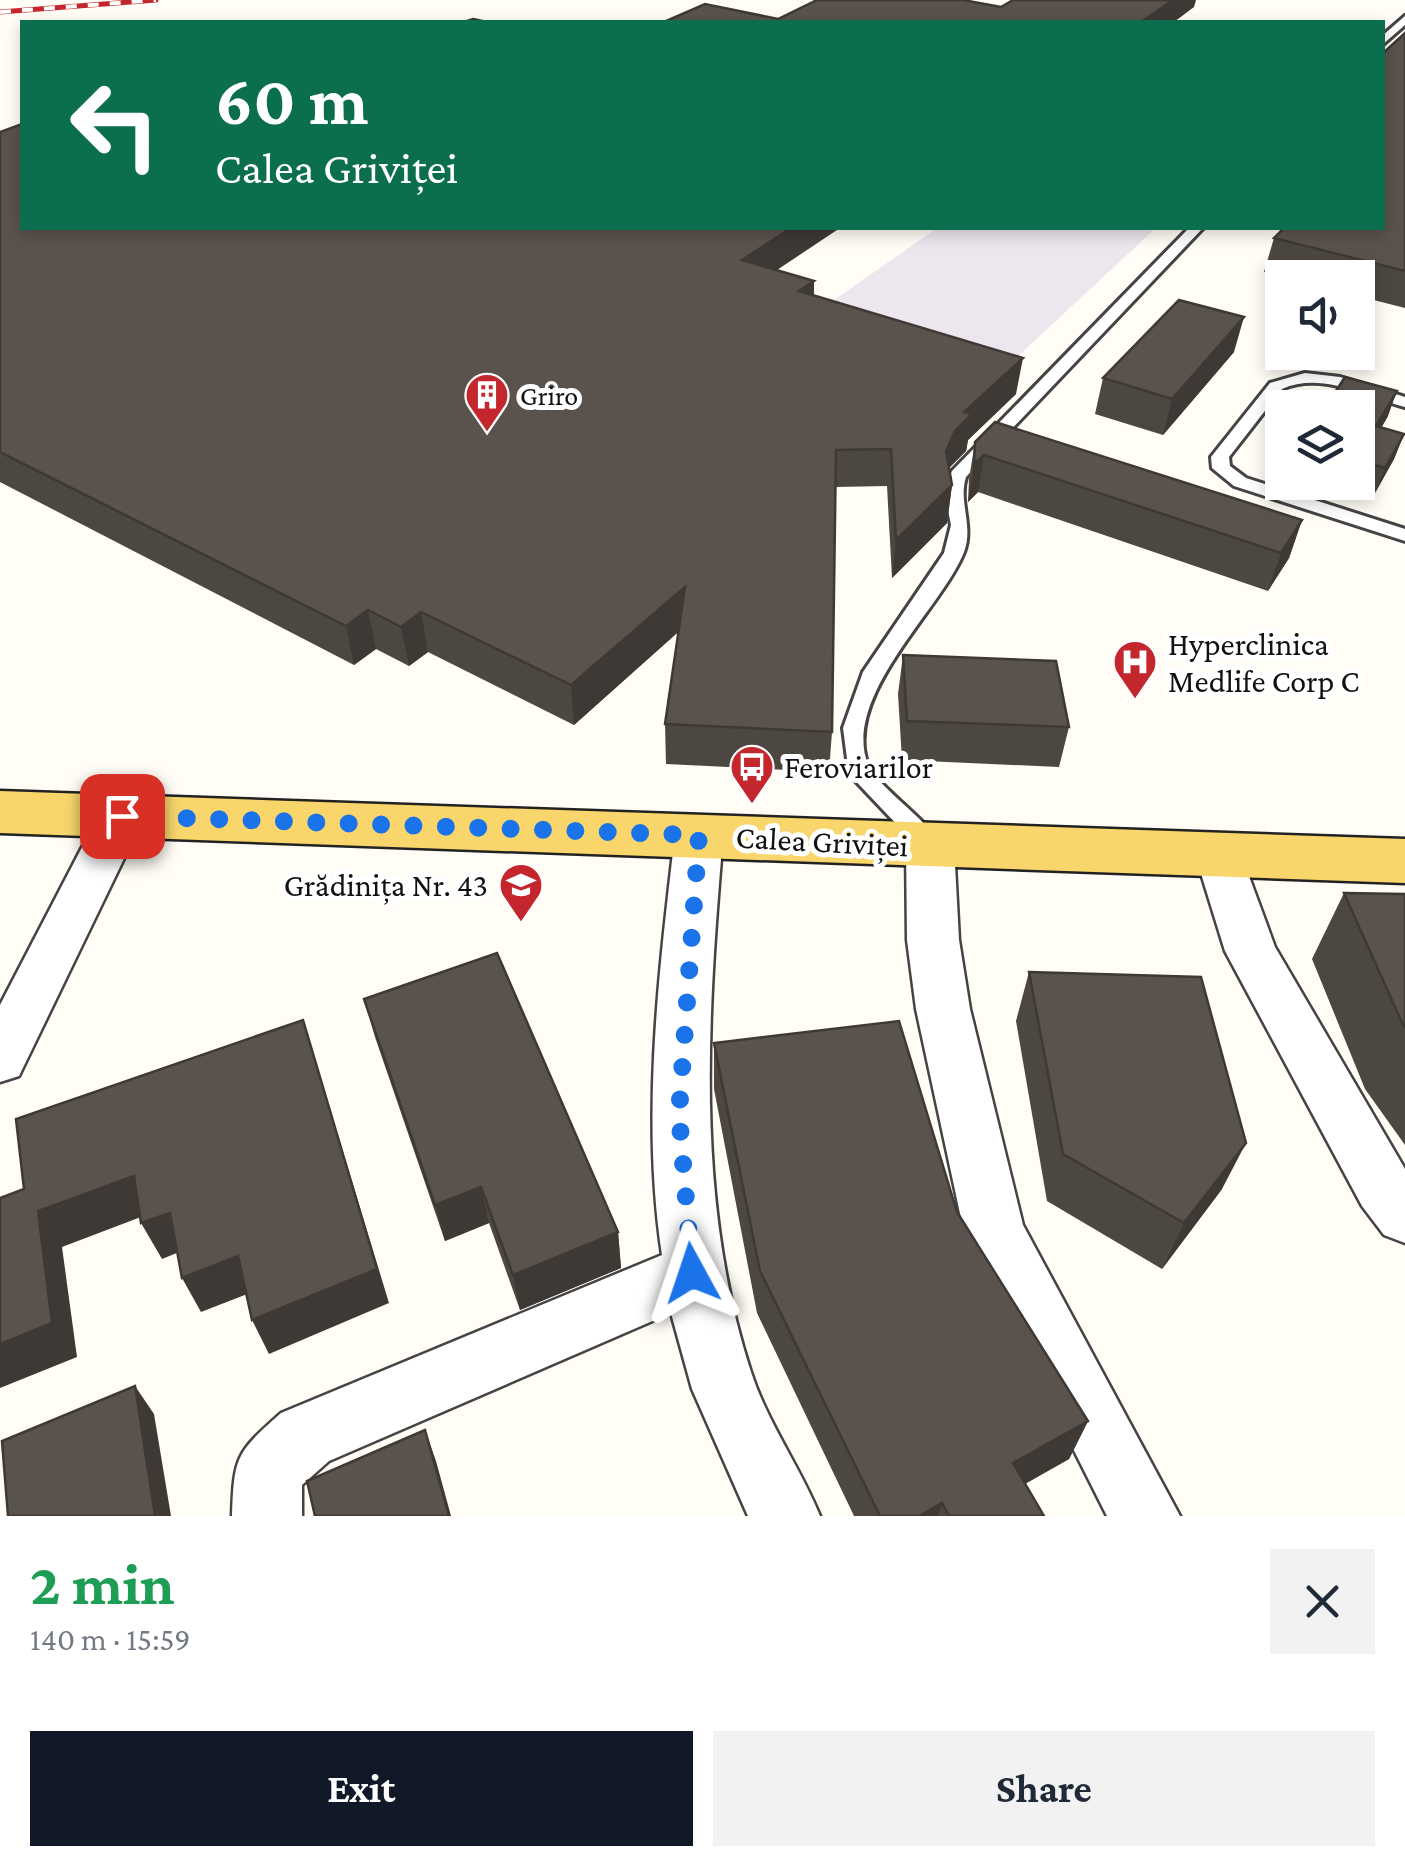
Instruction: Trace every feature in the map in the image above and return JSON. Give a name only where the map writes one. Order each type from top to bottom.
[{"type":"main road","name":"Calea Griviței","points":[[0,812],[1405,861]]},
{"type":"street","points":[[0,1059],[122,816]]},
{"type":"street","points":[[699,835],[679,1113],[692,1273],[720,1375],[785,1516]]},
{"type":"street","points":[[930,846],[932,940],[994,1232],[1144,1516]]},
{"type":"street","points":[[1219,854],[1251,951],[1383,1187],[1405,1214]]},
{"type":"street","points":[[267,1516],[268,1470],[305,1437],[692,1273]]},
{"type":"lane","points":[[1385,39],[1405,19]]},
{"type":"lane","points":[[930,846],[858,768],[854,728],[874,672],[954,553],[960,525],[953,490],[958,475],[1194,230]]},
{"type":"lane","points":[[1405,402],[1323,379],[1288,378],[1276,386],[1220,457],[1220,468],[1240,482],[1405,535]]},
{"type":"shaded area","points":[[934,230],[1154,230],[987,385],[797,326]]},
{"type":"building","points":[[817,0],[963,0],[1001,7],[1013,0],[1173,0],[1144,20],[669,20],[705,4],[778,19]]},
{"type":"building","points":[[1405,33],[1405,271],[1375,263],[1375,260],[1274,238],[1282,230],[1385,230],[1385,51]]},
{"type":"building","name":"Griro","points":[[20,125],[20,230],[788,230],[742,260],[814,281],[799,291],[1023,358],[964,412],[972,414],[955,431],[946,451],[952,485],[896,540],[891,449],[836,450],[832,732],[665,724],[685,587],[571,685],[421,612],[401,627],[368,610],[346,626],[0,452],[0,132]]},
{"type":"building","points":[[1179,300],[1244,317],[1172,399],[1103,378]]},
{"type":"building","points":[[1345,377],[1397,391],[1376,426],[1404,434],[1385,468],[1375,465],[1375,390],[1337,390]]},
{"type":"building","points":[[995,422],[1302,520],[1281,553],[984,455],[974,464],[975,442]]},
{"type":"building","points":[[903,655],[1056,661],[1069,727],[907,721]]},
{"type":"building","points":[[1344,893],[1405,894],[1405,1027],[1403,1025]]},
{"type":"building","points":[[497,953],[618,1232],[513,1275],[481,1187],[435,1205],[364,999]]},
{"type":"building","points":[[1029,972],[1201,977],[1246,1143],[1184,1223],[1063,1154]]},
{"type":"building","points":[[303,1020],[377,1269],[252,1320],[238,1256],[182,1278],[170,1213],[141,1223],[134,1176],[38,1211],[52,1323],[0,1344],[0,1198],[24,1189],[16,1119]]},
{"type":"building","points":[[899,1021],[957,1212],[1088,1421],[1013,1463],[1044,1516],[949,1516],[942,1503],[919,1516],[880,1516],[760,1271],[714,1043]]},
{"type":"building","points":[[135,1386],[155,1516],[8,1516],[2,1441]]},
{"type":"building","points":[[425,1430],[449,1516],[315,1516],[307,1481]]},
{"type":"railway","points":[[0,12],[156,0]]},
{"type":"place","name":"Griro","points":[[487,433]]},
{"type":"place","name":"Hyperclinica Medlife Corp C","points":[[1135,700]]},
{"type":"place","name":"Feroviarilor","points":[[752,805]]},
{"type":"place","name":"Grădinița Nr. 43","points":[[521,923]]},
{"type":"route","points":[[122,816],[699,835],[679,1113],[692,1273]]}]
